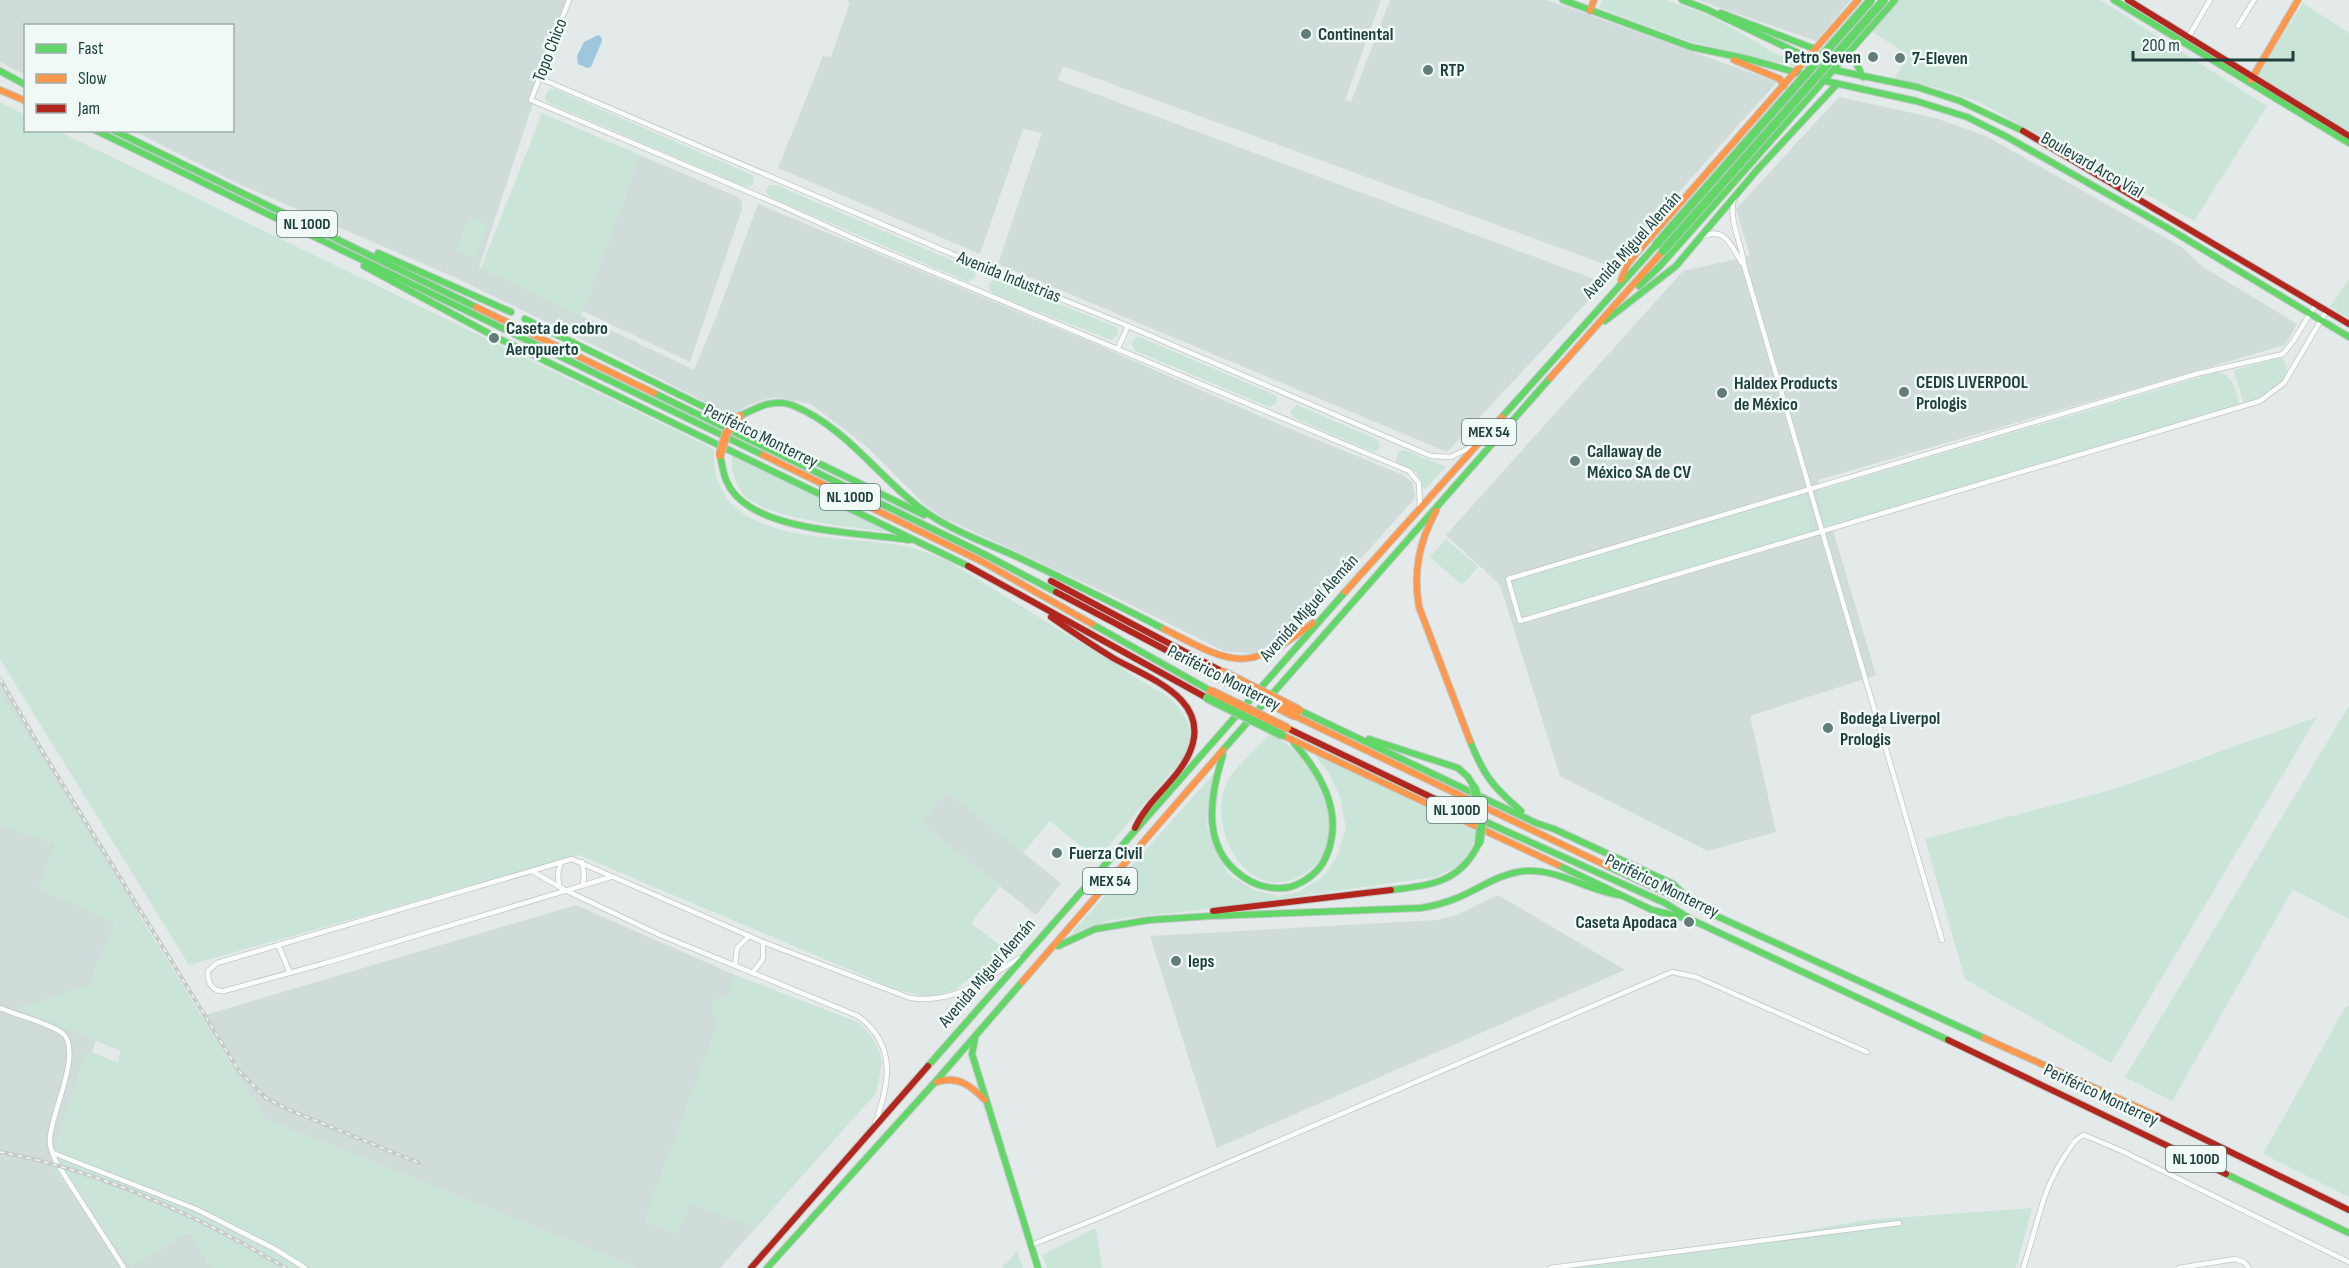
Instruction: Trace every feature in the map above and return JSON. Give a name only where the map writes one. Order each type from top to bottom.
[{"type":"main road","points":[[1563,0],[1770,74],[1780,79],[1783,88]]},
{"type":"main road","points":[[1590,10],[1594,0]]},
{"type":"main road","points":[[1682,0],[1733,16],[1815,49]]},
{"type":"main road","points":[[1621,284],[1625,271],[1634,256],[1858,0]]},
{"type":"main road","name":"Avenida Miguel Alemán","points":[[751,1268],[1023,956],[1871,0]]},
{"type":"main road","name":"Avenida Miguel Alemán","points":[[769,1268],[793,1238],[979,1031],[1449,490],[1884,0]]},
{"type":"main road","points":[[1617,303],[1660,266],[1895,0]]},
{"type":"main road","points":[[2114,0],[2172,31],[2189,36],[2251,80]]},
{"type":"main road","points":[[2128,0],[2172,31],[2251,80],[2349,136]]},
{"type":"main road","points":[[2251,80],[2298,0]]},
{"type":"main road","name":"Boulevard Arco Vial","points":[[1706,9],[1834,70],[1917,87],[1960,100],[2010,123],[2349,324]]},
{"type":"main road","points":[[1826,35],[1837,48],[1850,51]]},
{"type":"main road","points":[[1850,51],[1863,77]]},
{"type":"main road","name":"Boulevard Arco Vial","points":[[1713,52],[1797,72],[1824,81],[1916,101],[1967,117],[2051,160],[2349,337]]},
{"type":"main road","points":[[0,71],[24,85]]},
{"type":"main road","points":[[1783,88],[1792,84],[1802,87],[1806,94],[1803,105]]},
{"type":"main road","points":[[1596,326],[1676,266],[1757,170],[1837,84]]},
{"type":"main road","points":[[0,90],[24,99]]},
{"type":"main road","points":[[2293,105],[2349,143]]},
{"type":"main road","name":"Periférico Monterrey","points":[[99,132],[982,553],[1297,713],[1697,908],[2129,1103],[2349,1210]]},
{"type":"main road","name":"Periférico Monterrey","points":[[117,132],[348,249],[974,558],[1209,694],[1286,734],[1656,899],[1692,920],[2349,1233]]},
{"type":"main road","points":[[1757,170],[1767,145]]},
{"type":"main road","points":[[2166,227],[2171,218]]},
{"type":"main road","points":[[348,249],[382,255],[511,312]]},
{"type":"main road","points":[[348,249],[380,276],[488,333]]},
{"type":"main road","points":[[525,319],[898,502],[1114,603],[1222,658],[1241,660],[1269,654],[1321,619]]},
{"type":"main road","points":[[502,340],[729,448],[929,547],[1209,694]]},
{"type":"main road","points":[[929,547],[902,538],[802,526],[769,517],[747,507],[733,495],[723,477],[720,455],[726,434],[740,416],[760,406],[779,402],[789,404],[807,412],[852,443],[911,500],[938,520]]},
{"type":"main road","points":[[1449,490],[1425,530],[1419,551],[1415,583],[1419,607],[1474,753],[1484,772],[1496,790],[1511,804],[1554,829],[1673,884],[1697,908]]},
{"type":"main road","points":[[1004,553],[1221,675]]},
{"type":"main road","points":[[1011,590],[1100,650],[1170,689],[1188,709],[1194,727],[1189,754],[1144,810],[1134,833]]},
{"type":"main road","points":[[1297,713],[1344,732],[1536,823],[1554,829]]},
{"type":"main road","points":[[1202,915],[1245,906],[1429,885],[1465,868],[1479,843],[1483,814],[1474,787],[1468,777],[1458,768],[1344,732]]},
{"type":"main road","points":[[1226,748],[1218,768],[1212,797],[1212,825],[1221,854],[1232,871],[1241,877],[1268,887],[1287,888],[1307,879],[1320,866],[1334,835],[1332,811],[1324,785],[1310,762],[1286,734]]},
{"type":"main road","points":[[1286,734],[1619,895],[1661,913],[1692,920]]},
{"type":"main road","points":[[1047,952],[1071,938],[1098,928],[1142,921],[1202,915],[1414,909],[1449,902],[1498,877],[1526,871],[1538,871],[1592,890],[1619,895]]},
{"type":"main road","points":[[979,1031],[974,1041],[972,1054],[1038,1268]]},
{"type":"main road","points":[[933,1083],[946,1079],[961,1081],[970,1085],[985,1100]]},
{"type":"street","name":"Topo Chico","points":[[531,100],[569,0]]},
{"type":"street","points":[[2189,36],[2210,0]]},
{"type":"street","points":[[2238,26],[2254,0]]},
{"type":"street","name":"Avenida Industrias","points":[[539,78],[1431,456],[1451,457],[1479,444]]},
{"type":"street","name":"Avenida Industrias","points":[[531,100],[1411,473],[1420,486],[1419,510]]},
{"type":"street","points":[[1736,195],[1732,213],[1744,265],[1942,940]]},
{"type":"street","points":[[1695,243],[1708,234],[1722,235],[1729,240],[1744,265]]},
{"type":"street","points":[[2316,304],[2288,349],[2279,356],[2196,374],[1508,579],[1520,621],[2260,401],[2284,383],[2327,310]]},
{"type":"street","points":[[1118,348],[1128,326]]},
{"type":"street","points":[[611,877],[290,973],[221,991],[213,988],[208,980],[208,971],[217,963],[279,947],[572,859],[763,942],[894,994],[929,1001],[958,993],[1023,956]]},
{"type":"street","points":[[559,886],[561,862]]},
{"type":"street","points":[[582,862],[583,885]]},
{"type":"street","points":[[531,870],[565,890],[660,935],[846,1010],[868,1023],[877,1033],[883,1045],[888,1066],[883,1096],[874,1126]]},
{"type":"street","points":[[735,965],[737,948],[749,936]]},
{"type":"street","points":[[753,972],[763,959],[763,942]]},
{"type":"street","points":[[279,947],[290,973]]},
{"type":"street","points":[[1031,1245],[1084,1225],[1672,972],[1696,976],[1867,1052]]},
{"type":"street","points":[[0,1008],[61,1032],[69,1042],[71,1056],[50,1130],[49,1142],[53,1154],[124,1268]]},
{"type":"street","points":[[2023,1268],[2044,1193],[2076,1139],[2084,1135],[2122,1151],[2349,1262]]},
{"type":"street","points":[[53,1154],[196,1209],[275,1249],[305,1268]]},
{"type":"street","points":[[1550,1268],[1899,1223]]},
{"type":"street","points":[[2179,1268],[2235,1258],[2244,1262],[2249,1268]]},
{"type":"shaded area","points":[[0,0],[567,0],[479,267],[694,370],[758,204],[1403,475],[1412,482],[1414,499],[1293,635],[1269,651],[1255,654],[1224,651],[1119,599],[942,517],[925,505],[867,447],[811,404],[773,397],[746,406],[734,417],[456,278],[241,185],[136,132],[234,132],[234,24],[24,24],[24,74],[0,62]]},
{"type":"shaded area","points":[[846,0],[1381,0],[1345,100],[1351,102],[1390,0],[1547,0],[1777,82],[1612,267],[1063,66],[1058,80],[1605,283],[1447,452],[998,264],[1042,133],[1023,129],[980,254],[778,168],[823,56],[831,57],[850,2]]},
{"type":"shaded area","points":[[1698,0],[1851,0],[1816,41]]},
{"type":"shaded area","points":[[1839,97],[1935,118],[1986,136],[2180,246],[2203,267],[2297,324],[2285,345],[1818,480],[1876,675],[1750,716],[1776,832],[1708,851],[1560,776],[1500,585],[1446,535],[1683,271],[1750,256],[1736,209]]},
{"type":"shaded area","points":[[640,155],[740,198],[742,203],[742,209],[690,362],[583,311]]},
{"type":"shaded area","points":[[0,680],[140,912],[52,1169],[242,1259],[255,1268],[0,1268]]},
{"type":"shaded area","points":[[946,791],[1061,883],[1036,915],[921,823]]},
{"type":"shaded area","points":[[1498,895],[1625,970],[1217,1148],[1150,936],[1437,920],[1457,915]]},
{"type":"shaded area","points":[[576,905],[735,975],[859,1023],[870,1034],[878,1048],[882,1063],[875,1094],[720,1268],[638,1268],[266,1120],[202,1016]]},
{"type":"green space","points":[[1602,0],[1667,0],[1713,17],[1778,55],[1801,61],[1797,67],[1689,41],[1599,8]]},
{"type":"green space","points":[[1900,0],[2100,0],[2267,106],[2194,221],[1979,102],[1937,88],[1894,79],[1909,55],[1872,32]]},
{"type":"green space","points":[[2303,3],[2349,33],[2349,135],[2256,78]]},
{"type":"green space","points":[[549,89],[554,89],[752,175],[753,184],[746,187],[549,103],[545,95]]},
{"type":"green space","points":[[0,102],[24,114],[24,132],[60,132],[714,449],[718,482],[733,505],[756,521],[785,531],[908,547],[948,561],[1171,699],[1186,719],[1190,739],[1185,756],[1099,857],[1087,851],[1050,821],[1023,853],[946,791],[922,824],[1000,886],[971,923],[1006,950],[955,990],[926,997],[895,989],[579,855],[189,965],[0,659]]},
{"type":"green space","points":[[542,113],[640,155],[581,317],[481,268]]},
{"type":"green space","points":[[769,185],[776,185],[974,270],[975,277],[968,282],[770,197],[766,192]]},
{"type":"green space","points":[[470,216],[488,224],[474,258],[456,250]]},
{"type":"green space","points":[[2349,279],[2349,318],[2330,307]]},
{"type":"green space","points":[[994,280],[1116,327],[1118,335],[1111,340],[993,294],[989,289],[989,284]]},
{"type":"green space","points":[[1137,337],[1275,395],[1276,404],[1269,407],[1136,351],[1132,345],[1133,340]]},
{"type":"green space","points":[[2280,358],[2284,360],[2288,372],[2284,378],[2269,393],[2244,405],[2234,370]]},
{"type":"green space","points":[[2218,372],[2227,376],[2233,384],[2240,405],[2236,408],[1825,527],[1817,493],[1820,490]]},
{"type":"green space","points":[[1297,405],[1378,440],[1380,448],[1374,452],[1294,418],[1290,411]]},
{"type":"green space","points":[[1404,450],[1446,467],[1425,489],[1422,488],[1417,473],[1396,461],[1398,452]]},
{"type":"green space","points":[[732,454],[902,534],[825,523],[767,509],[747,498],[739,487],[732,467]]},
{"type":"green space","points":[[1802,495],[1807,498],[1815,525],[1812,531],[1526,616],[1520,614],[1513,591],[1519,578]]},
{"type":"green space","points":[[1446,539],[1478,567],[1462,585],[1430,557]]},
{"type":"green space","points":[[0,690],[266,1120],[638,1268],[211,1268],[189,1232],[132,1267],[52,1169],[58,1135],[87,1050],[118,1063],[121,1051],[17,1009],[89,985],[114,923],[38,888],[55,844],[0,825]]},
{"type":"green space","points":[[2349,706],[2349,919],[2293,889],[2172,1101],[2125,1077]]},
{"type":"green space","points":[[2317,717],[2111,1063],[1965,979],[1925,839],[2118,788]]},
{"type":"green space","points":[[1271,733],[1301,758],[1318,780],[1329,804],[1330,830],[1326,851],[1311,869],[1290,880],[1271,882],[1254,876],[1240,863],[1229,846],[1223,826],[1222,804],[1229,779],[1239,765]]},
{"type":"green space","points":[[1311,750],[1477,832],[1471,849],[1463,861],[1451,870],[1435,877],[1199,910],[1117,919],[1070,935],[1217,770],[1209,799],[1207,826],[1228,874],[1254,890],[1279,896],[1298,892],[1323,877],[1337,857],[1346,828],[1340,797],[1330,775]]},
{"type":"green space","points":[[735,975],[859,1023],[873,1039],[880,1055],[878,1083],[875,1094],[755,1228],[691,1203],[676,1234],[644,1220],[718,1022],[711,1007],[716,997],[726,998]]},
{"type":"green space","points":[[2346,1006],[2349,1006],[2349,1197],[2263,1154]]},
{"type":"green space","points":[[2032,1208],[2016,1268],[1565,1268],[1670,1254],[1866,1220]]},
{"type":"green space","points":[[1096,1228],[1102,1268],[1047,1268],[1042,1255]]},
{"type":"green space","points":[[1017,1251],[1023,1268],[1002,1268]]},
{"type":"water","points":[[598,35],[602,41],[591,67],[587,68],[578,64],[577,56],[584,42]]},
{"type":"railway","points":[[0,679],[239,1071],[266,1098],[287,1109],[419,1163]]},
{"type":"railway","points":[[0,1152],[38,1160],[112,1183],[184,1213],[286,1268]]},
{"type":"traffic: fast","points":[[1563,0],[1691,47],[1748,59],[1809,76]]},
{"type":"traffic: fast","points":[[1682,0],[1706,9],[1834,70],[1917,87],[1960,101],[2023,131]]},
{"type":"traffic: fast","points":[[1656,245],[1871,0]]},
{"type":"traffic: fast","points":[[1663,251],[1884,0]]},
{"type":"traffic: fast","points":[[1639,286],[1660,266],[1895,0]]},
{"type":"traffic: fast","points":[[2114,0],[2349,143]]},
{"type":"traffic: fast","points":[[1721,13],[1815,49]]},
{"type":"traffic: fast","points":[[1850,51],[1863,77]]},
{"type":"traffic: fast","points":[[0,71],[24,84]]},
{"type":"traffic: fast","points":[[1821,80],[1916,101],[1967,117],[2007,137],[2166,227],[2349,337]]},
{"type":"traffic: fast","points":[[1605,321],[1676,266],[1757,170],[1837,84]]},
{"type":"traffic: fast","points":[[99,132],[763,455]]},
{"type":"traffic: fast","points":[[117,132],[476,307]]},
{"type":"traffic: fast","points":[[1502,417],[1656,245]]},
{"type":"traffic: fast","points":[[378,253],[511,312]]},
{"type":"traffic: fast","points":[[364,266],[488,333]]},
{"type":"traffic: fast","points":[[525,319],[924,515]]},
{"type":"traffic: fast","points":[[502,340],[968,566]]},
{"type":"traffic: fast","points":[[1223,750],[1550,378]]},
{"type":"traffic: fast","points":[[654,393],[982,553],[1056,592]]},
{"type":"traffic: fast","points":[[740,416],[772,403],[792,405],[833,429],[901,492],[938,520],[1164,629]]},
{"type":"traffic: fast","points":[[720,455],[727,482],[739,499],[758,511],[782,521],[808,527],[909,540]]},
{"type":"traffic: fast","points":[[928,1066],[1345,592]]},
{"type":"traffic: fast","points":[[1092,624],[1211,691]]},
{"type":"traffic: fast","points":[[1207,698],[1282,735]]},
{"type":"traffic: fast","points":[[1299,710],[1536,823],[1554,829],[1673,884],[1695,905]]},
{"type":"traffic: fast","points":[[1369,739],[1458,768],[1468,777],[1474,787]]},
{"type":"traffic: fast","points":[[1470,741],[1490,780],[1521,811]]},
{"type":"traffic: fast","points":[[1223,755],[1212,808],[1212,825],[1216,841],[1223,856],[1234,870],[1250,881],[1259,885],[1285,888],[1301,883],[1319,868],[1331,843],[1333,827],[1332,812],[1322,783],[1294,743]]},
{"type":"traffic: fast","points":[[1474,787],[1483,815],[1479,843]]},
{"type":"traffic: fast","points":[[1433,798],[1665,903],[1692,920],[1948,1040]]},
{"type":"traffic: fast","points":[[1391,890],[1443,880],[1463,867],[1479,843]]},
{"type":"traffic: fast","points":[[1558,865],[1652,910],[1689,919]]},
{"type":"traffic: fast","points":[[1607,866],[1984,1038]]},
{"type":"traffic: fast","points":[[1058,946],[1095,929],[1149,920],[1421,908],[1448,901],[1498,878],[1525,871],[1561,876],[1619,895]]},
{"type":"traffic: fast","points":[[767,1268],[1022,982]]},
{"type":"traffic: fast","points":[[975,1039],[972,1054],[1038,1268]]},
{"type":"traffic: fast","points":[[2226,1174],[2349,1233]]},
{"type":"traffic: slow","points":[[1590,11],[1594,0]]},
{"type":"traffic: slow","points":[[1621,280],[1627,265],[1634,256],[1858,0]]},
{"type":"traffic: slow","points":[[2251,80],[2298,0]]},
{"type":"traffic: slow","points":[[1734,60],[1780,79],[1784,86]]},
{"type":"traffic: slow","points":[[0,90],[24,100]]},
{"type":"traffic: slow","points":[[1550,378],[1663,251]]},
{"type":"traffic: slow","points":[[476,307],[654,393]]},
{"type":"traffic: slow","points":[[720,455],[726,434],[740,416]]},
{"type":"traffic: slow","points":[[1345,592],[1502,417]]},
{"type":"traffic: slow","points":[[763,455],[983,562],[1092,624]]},
{"type":"traffic: slow","points":[[1436,511],[1425,534],[1419,558],[1417,594],[1419,607],[1470,741]]},
{"type":"traffic: slow","points":[[1164,629],[1208,650],[1240,659],[1272,651],[1313,623]]},
{"type":"traffic: slow","points":[[1223,672],[1299,710]]},
{"type":"traffic: slow","points":[[1219,678],[1295,716]]},
{"type":"traffic: slow","points":[[1211,691],[1287,728]]},
{"type":"traffic: slow","points":[[1295,716],[1607,866]]},
{"type":"traffic: slow","points":[[1282,735],[1558,865]]},
{"type":"traffic: slow","points":[[1022,982],[1223,750]]},
{"type":"traffic: slow","points":[[1984,1038],[2157,1116]]},
{"type":"traffic: slow","points":[[937,1082],[951,1080],[964,1083],[985,1100]]},
{"type":"traffic: jam","points":[[2128,0],[2349,136]]},
{"type":"traffic: jam","points":[[2023,131],[2349,324]]},
{"type":"traffic: jam","points":[[968,566],[1207,698]]},
{"type":"traffic: jam","points":[[1051,581],[1223,672]]},
{"type":"traffic: jam","points":[[1056,592],[1219,678]]},
{"type":"traffic: jam","points":[[1051,617],[1113,658],[1174,693],[1185,705],[1193,719],[1194,735],[1189,754],[1177,773],[1147,808],[1135,828]]},
{"type":"traffic: jam","points":[[1287,728],[1433,798]]},
{"type":"traffic: jam","points":[[1213,911],[1391,890]]},
{"type":"traffic: jam","points":[[1948,1040],[2226,1174]]},
{"type":"traffic: jam","points":[[751,1268],[928,1066]]},
{"type":"traffic: jam","points":[[2157,1116],[2349,1210]]},
{"type":"place","name":"Continental","points":[[1306,34]]},
{"type":"place","name":"Petro Seven","points":[[1873,57]]},
{"type":"place","name":"7-Eleven","points":[[1900,58]]},
{"type":"place","name":"RTP","points":[[1428,70]]},
{"type":"place","name":"Caseta de cobro Aeropuerto","points":[[494,338]]},
{"type":"place","name":"CEDIS LIVERPOOL Prologis","points":[[1904,392]]},
{"type":"place","name":"Haldex Products de México","points":[[1722,393]]},
{"type":"place","name":"Callaway de México SA de CV","points":[[1575,461]]},
{"type":"place","name":"Bodega Liverpol Prologis","points":[[1828,728]]},
{"type":"place","name":"Fuerza Civil","points":[[1057,853]]},
{"type":"place","name":"Caseta Apodaca","points":[[1689,922]]},
{"type":"place","name":"Ieps","points":[[1176,961]]}]
